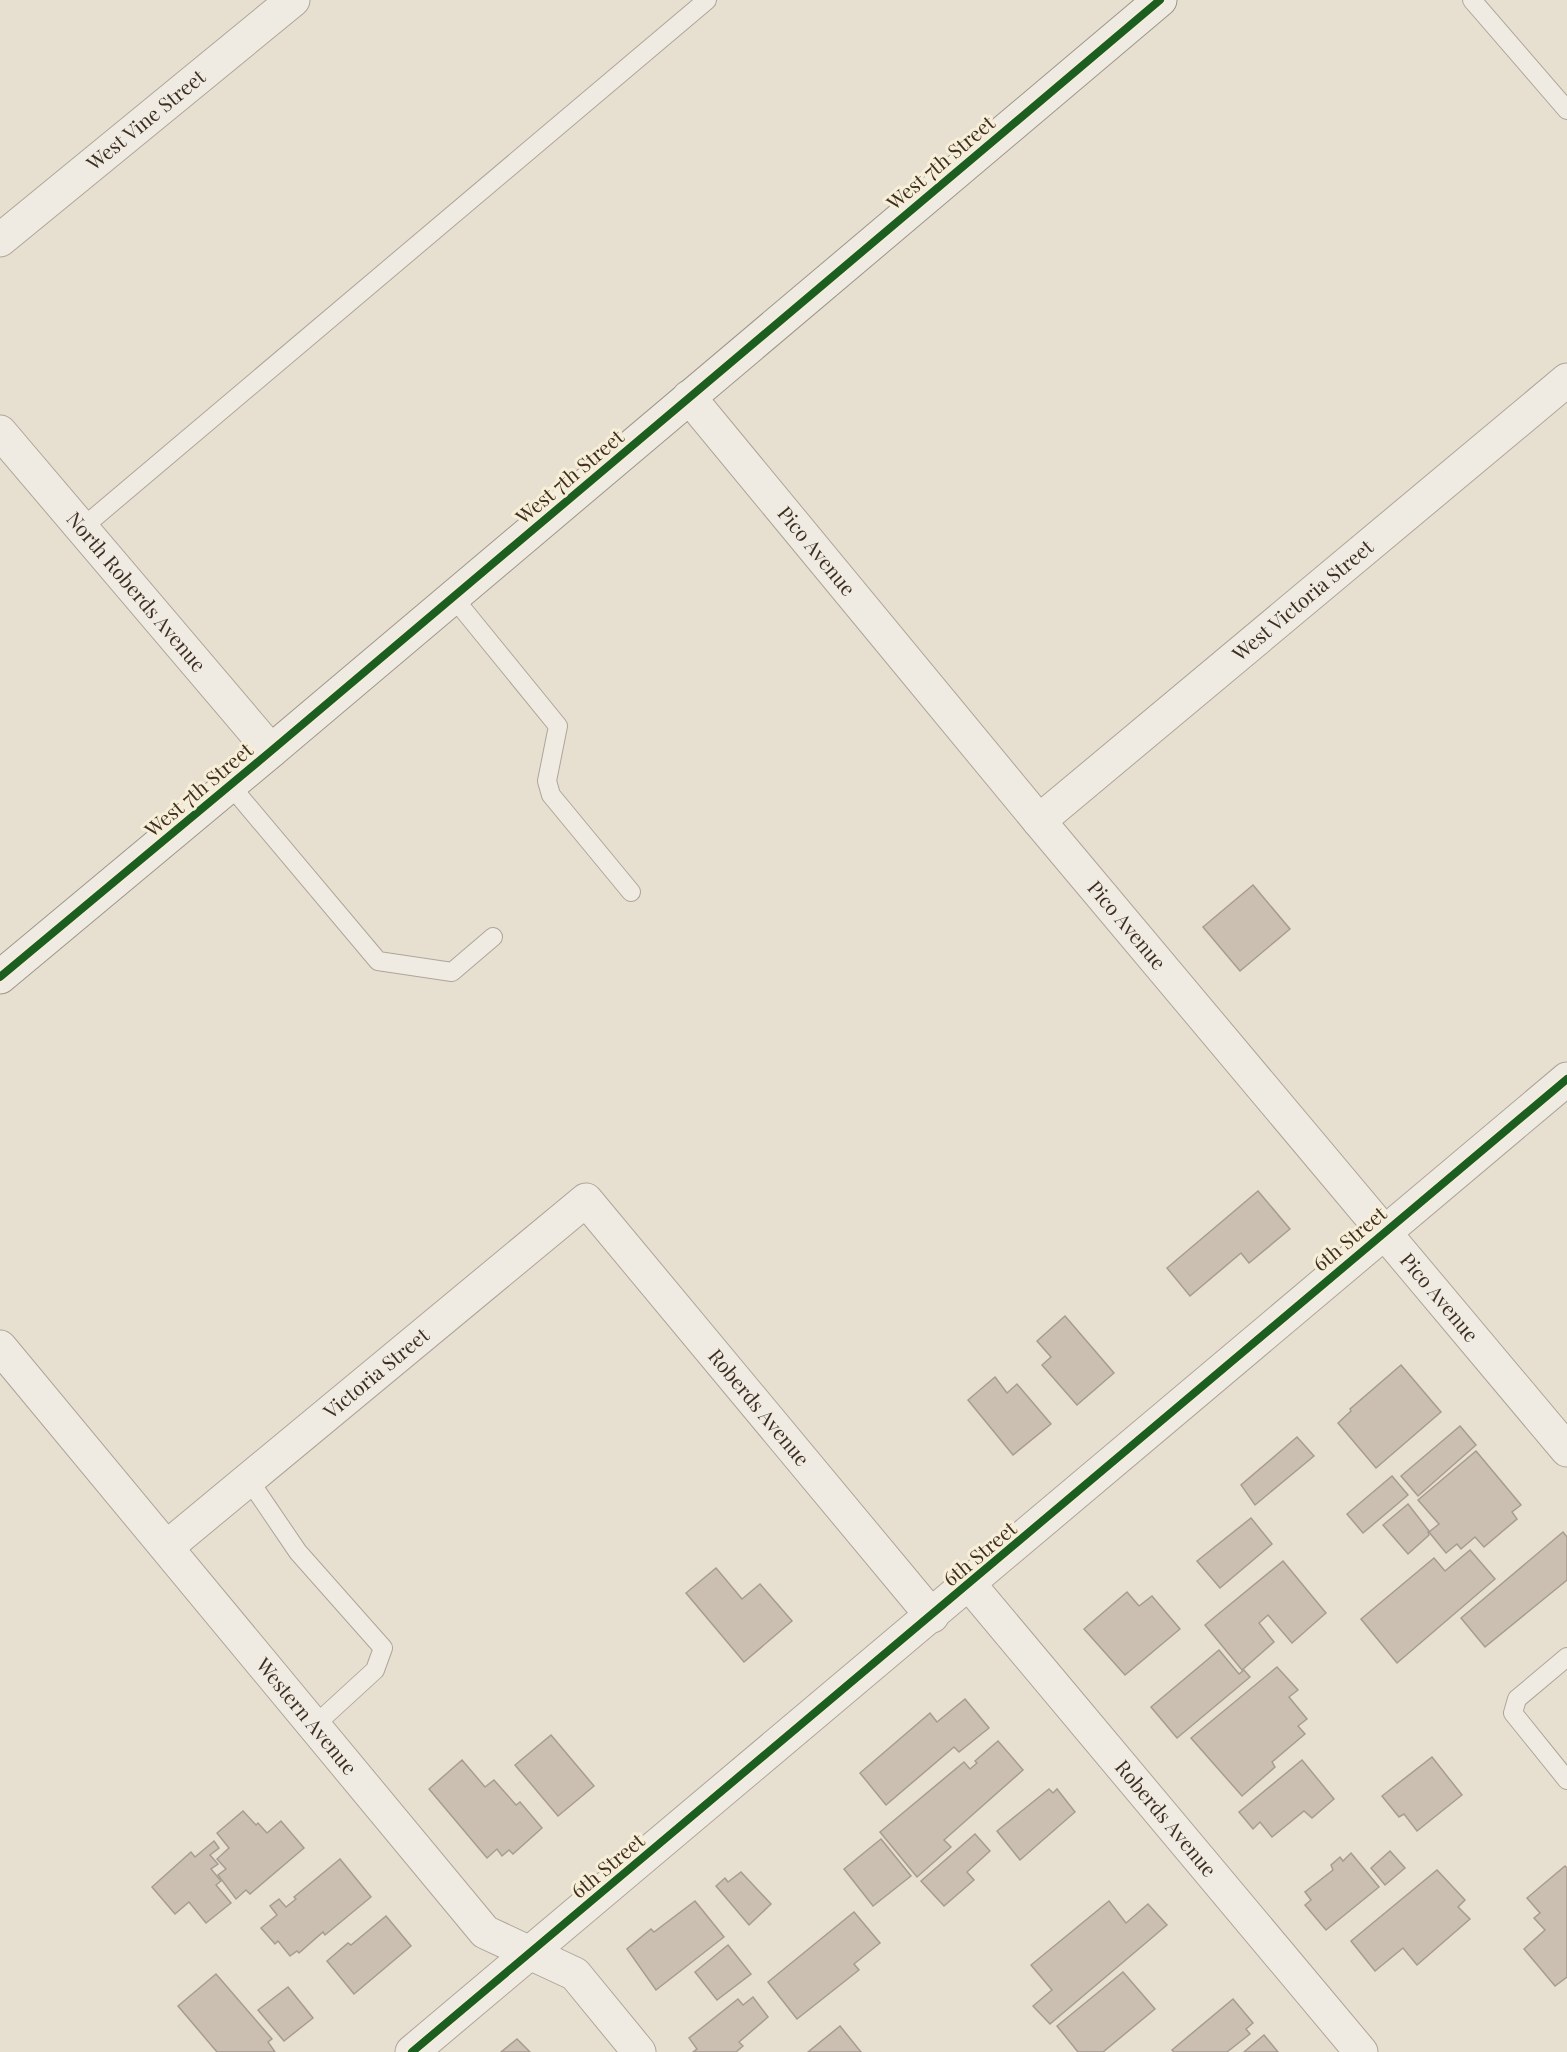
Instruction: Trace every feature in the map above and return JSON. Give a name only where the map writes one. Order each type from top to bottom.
[{"type":"street","name":"West Vine Street","points":[[0,240],[292,0]]},
{"type":"street","name":"West 7th Street","points":[[0,976],[271,751],[1160,0]]},
{"type":"street","name":"West Victoria Street","points":[[1039,821],[1567,380]]},
{"type":"street","name":"Pico Avenue","points":[[689,397],[1039,821],[1567,1450]]},
{"type":"street","name":"North Roberds Avenue","points":[[0,432],[271,751]]},
{"type":"street","name":"6th Street","points":[[412,2052],[1567,1079]]},
{"type":"street","name":"Victoria Street","points":[[167,1547],[586,1200]]},
{"type":"street","name":"Roberds Avenue","points":[[586,1200],[932,1616]]},
{"type":"street","name":"Western Avenue","points":[[0,1347],[485,1932],[574,1974],[639,2052]]},
{"type":"street","name":"Roberds Avenue","points":[[969,1584],[1361,2052]]},
{"type":"lane","points":[[81,528],[707,0]]},
{"type":"lane","points":[[1472,0],[1567,110]]},
{"type":"lane","points":[[453,597],[558,726],[547,781],[551,795],[632,892]]},
{"type":"lane","points":[[230,785],[378,961],[452,972],[493,937]]},
{"type":"lane","points":[[249,1480],[298,1552],[383,1648],[375,1670],[315,1725]]},
{"type":"lane","points":[[1567,1657],[1516,1699],[1513,1713],[1567,1780]]},
{"type":"building","points":[[1253,885],[1290,929],[1240,971],[1203,927]]},
{"type":"building","points":[[1258,1191],[1290,1229],[1249,1263],[1241,1253],[1190,1296],[1167,1268]]},
{"type":"building","points":[[1065,1316],[1114,1373],[1077,1405],[1042,1365],[1051,1357],[1037,1341]]},
{"type":"building","points":[[1401,1365],[1441,1412],[1376,1468],[1338,1423],[1351,1411],[1350,1409]]},
{"type":"building","points":[[995,1377],[1007,1393],[1017,1384],[1051,1424],[1013,1455],[968,1400]]},
{"type":"building","points":[[1460,1426],[1476,1445],[1418,1496],[1401,1476]]},
{"type":"building","points":[[1297,1437],[1314,1456],[1255,1505],[1241,1485]]},
{"type":"building","points":[[1476,1451],[1521,1505],[1512,1512],[1517,1519],[1484,1547],[1475,1537],[1461,1549],[1457,1544],[1446,1553],[1429,1532],[1439,1524],[1418,1500]]},
{"type":"building","points":[[1392,1476],[1408,1495],[1363,1533],[1347,1514]]},
{"type":"building","points":[[1408,1504],[1429,1531],[1429,1535],[1408,1554],[1383,1525]]},
{"type":"building","points":[[1251,1518],[1272,1544],[1220,1588],[1197,1561]]},
{"type":"building","points":[[1563,1532],[1567,1537],[1567,1580],[1485,1647],[1461,1618]]},
{"type":"building","points":[[1470,1550],[1495,1579],[1397,1663],[1361,1619],[1434,1558],[1445,1571]]},
{"type":"building","points":[[1283,1561],[1326,1613],[1292,1643],[1268,1615],[1259,1623],[1274,1642],[1242,1670],[1205,1625]]},
{"type":"building","points":[[716,1568],[742,1599],[760,1584],[792,1621],[744,1662],[686,1593]]},
{"type":"building","points":[[1127,1592],[1139,1606],[1152,1596],[1180,1629],[1125,1675],[1084,1629]]},
{"type":"building","points":[[1219,1650],[1239,1674],[1244,1670],[1250,1677],[1177,1738],[1151,1707]]},
{"type":"building","points":[[1277,1667],[1298,1690],[1289,1697],[1307,1719],[1298,1726],[1305,1734],[1272,1762],[1275,1767],[1242,1796],[1191,1738]]},
{"type":"building","points":[[965,1699],[989,1728],[959,1752],[954,1747],[886,1805],[860,1773],[930,1713],[937,1722]]},
{"type":"building","points":[[551,1735],[594,1786],[558,1816],[515,1765]]},
{"type":"building","points":[[998,1741],[1023,1770],[944,1840],[951,1847],[917,1877],[880,1832],[964,1762],[970,1769],[977,1763],[975,1761]]},
{"type":"building","points":[[1432,1757],[1462,1795],[1417,1831],[1404,1814],[1399,1817],[1382,1796]]},
{"type":"building","points":[[462,1760],[485,1787],[494,1780],[516,1805],[520,1802],[542,1828],[513,1854],[509,1850],[502,1856],[497,1849],[487,1858],[429,1789]]},
{"type":"building","points":[[1302,1760],[1334,1799],[1312,1818],[1304,1811],[1272,1837],[1260,1822],[1253,1829],[1239,1812]]},
{"type":"building","points":[[1049,1789],[1053,1793],[1057,1789],[1075,1812],[1020,1860],[997,1831]]},
{"type":"building","points":[[243,1811],[267,1833],[281,1821],[304,1848],[250,1894],[246,1890],[236,1899],[218,1875],[226,1869],[217,1859],[229,1848],[217,1833]]},
{"type":"building","points":[[975,1834],[990,1851],[967,1872],[974,1880],[944,1906],[921,1881]]},
{"type":"building","points":[[881,1839],[911,1876],[873,1906],[844,1869]]},
{"type":"building","points":[[214,1841],[219,1848],[210,1855],[218,1864],[211,1869],[221,1881],[216,1885],[231,1903],[206,1923],[189,1902],[175,1914],[152,1887],[191,1852],[195,1857]]},
{"type":"building","points":[[1390,1851],[1405,1868],[1385,1885],[1371,1868]]},
{"type":"building","points":[[1351,1853],[1379,1887],[1326,1930],[1305,1905],[1311,1900],[1305,1892],[1333,1870],[1331,1865],[1340,1857],[1343,1861]]},
{"type":"building","points":[[340,1859],[371,1897],[325,1935],[323,1932],[299,1953],[297,1951],[290,1956],[278,1941],[275,1944],[261,1928],[277,1915],[270,1906],[279,1899],[286,1907],[296,1899],[294,1897]]},
{"type":"building","points":[[1565,1866],[1567,1868],[1567,1977],[1555,1986],[1524,1949],[1545,1930],[1534,1918],[1540,1913],[1527,1898]]},
{"type":"building","points":[[1437,1870],[1465,1900],[1458,1907],[1470,1919],[1417,1965],[1403,1948],[1375,1971],[1351,1941]]},
{"type":"building","points":[[741,1872],[771,1904],[749,1925],[716,1886],[725,1878],[728,1882]]},
{"type":"building","points":[[695,1901],[724,1937],[656,1990],[627,1949],[651,1929],[654,1932]]},
{"type":"building","points":[[1109,1901],[1126,1923],[1148,1904],[1167,1925],[1050,2024],[1033,2006],[1052,1990],[1031,1965]]},
{"type":"building","points":[[854,1912],[880,1943],[854,1964],[859,1970],[797,2019],[768,1982]]},
{"type":"building","points":[[386,1916],[411,1946],[354,1994],[327,1961],[348,1943],[351,1945]]},
{"type":"building","points":[[728,1945],[751,1974],[717,2000],[695,1972]]},
{"type":"building","points":[[1123,1972],[1155,2009],[1103,2052],[1078,2052],[1057,2026]]},
{"type":"building","points":[[216,1974],[272,2039],[268,2042],[275,2052],[217,2052],[178,2006]]},
{"type":"building","points":[[288,1987],[313,2018],[284,2041],[258,2010]]},
{"type":"building","points":[[753,1997],[768,2017],[739,2042],[743,2046],[736,2052],[693,2052],[697,2049],[689,2038],[738,1999],[743,2005]]},
{"type":"building","points":[[1233,1999],[1253,2023],[1246,2029],[1250,2034],[1227,2052],[1174,2052],[1172,2050]]},
{"type":"building","points":[[840,2026],[861,2052],[808,2052]]},
{"type":"building","points":[[1264,2035],[1278,2052],[1244,2052]]},
{"type":"building","points":[[517,2039],[530,2052],[501,2052]]},
{"type":"cycle path","points":[[0,977],[1160,0]]},
{"type":"cycle path","points":[[412,2052],[1567,1079]]}]
